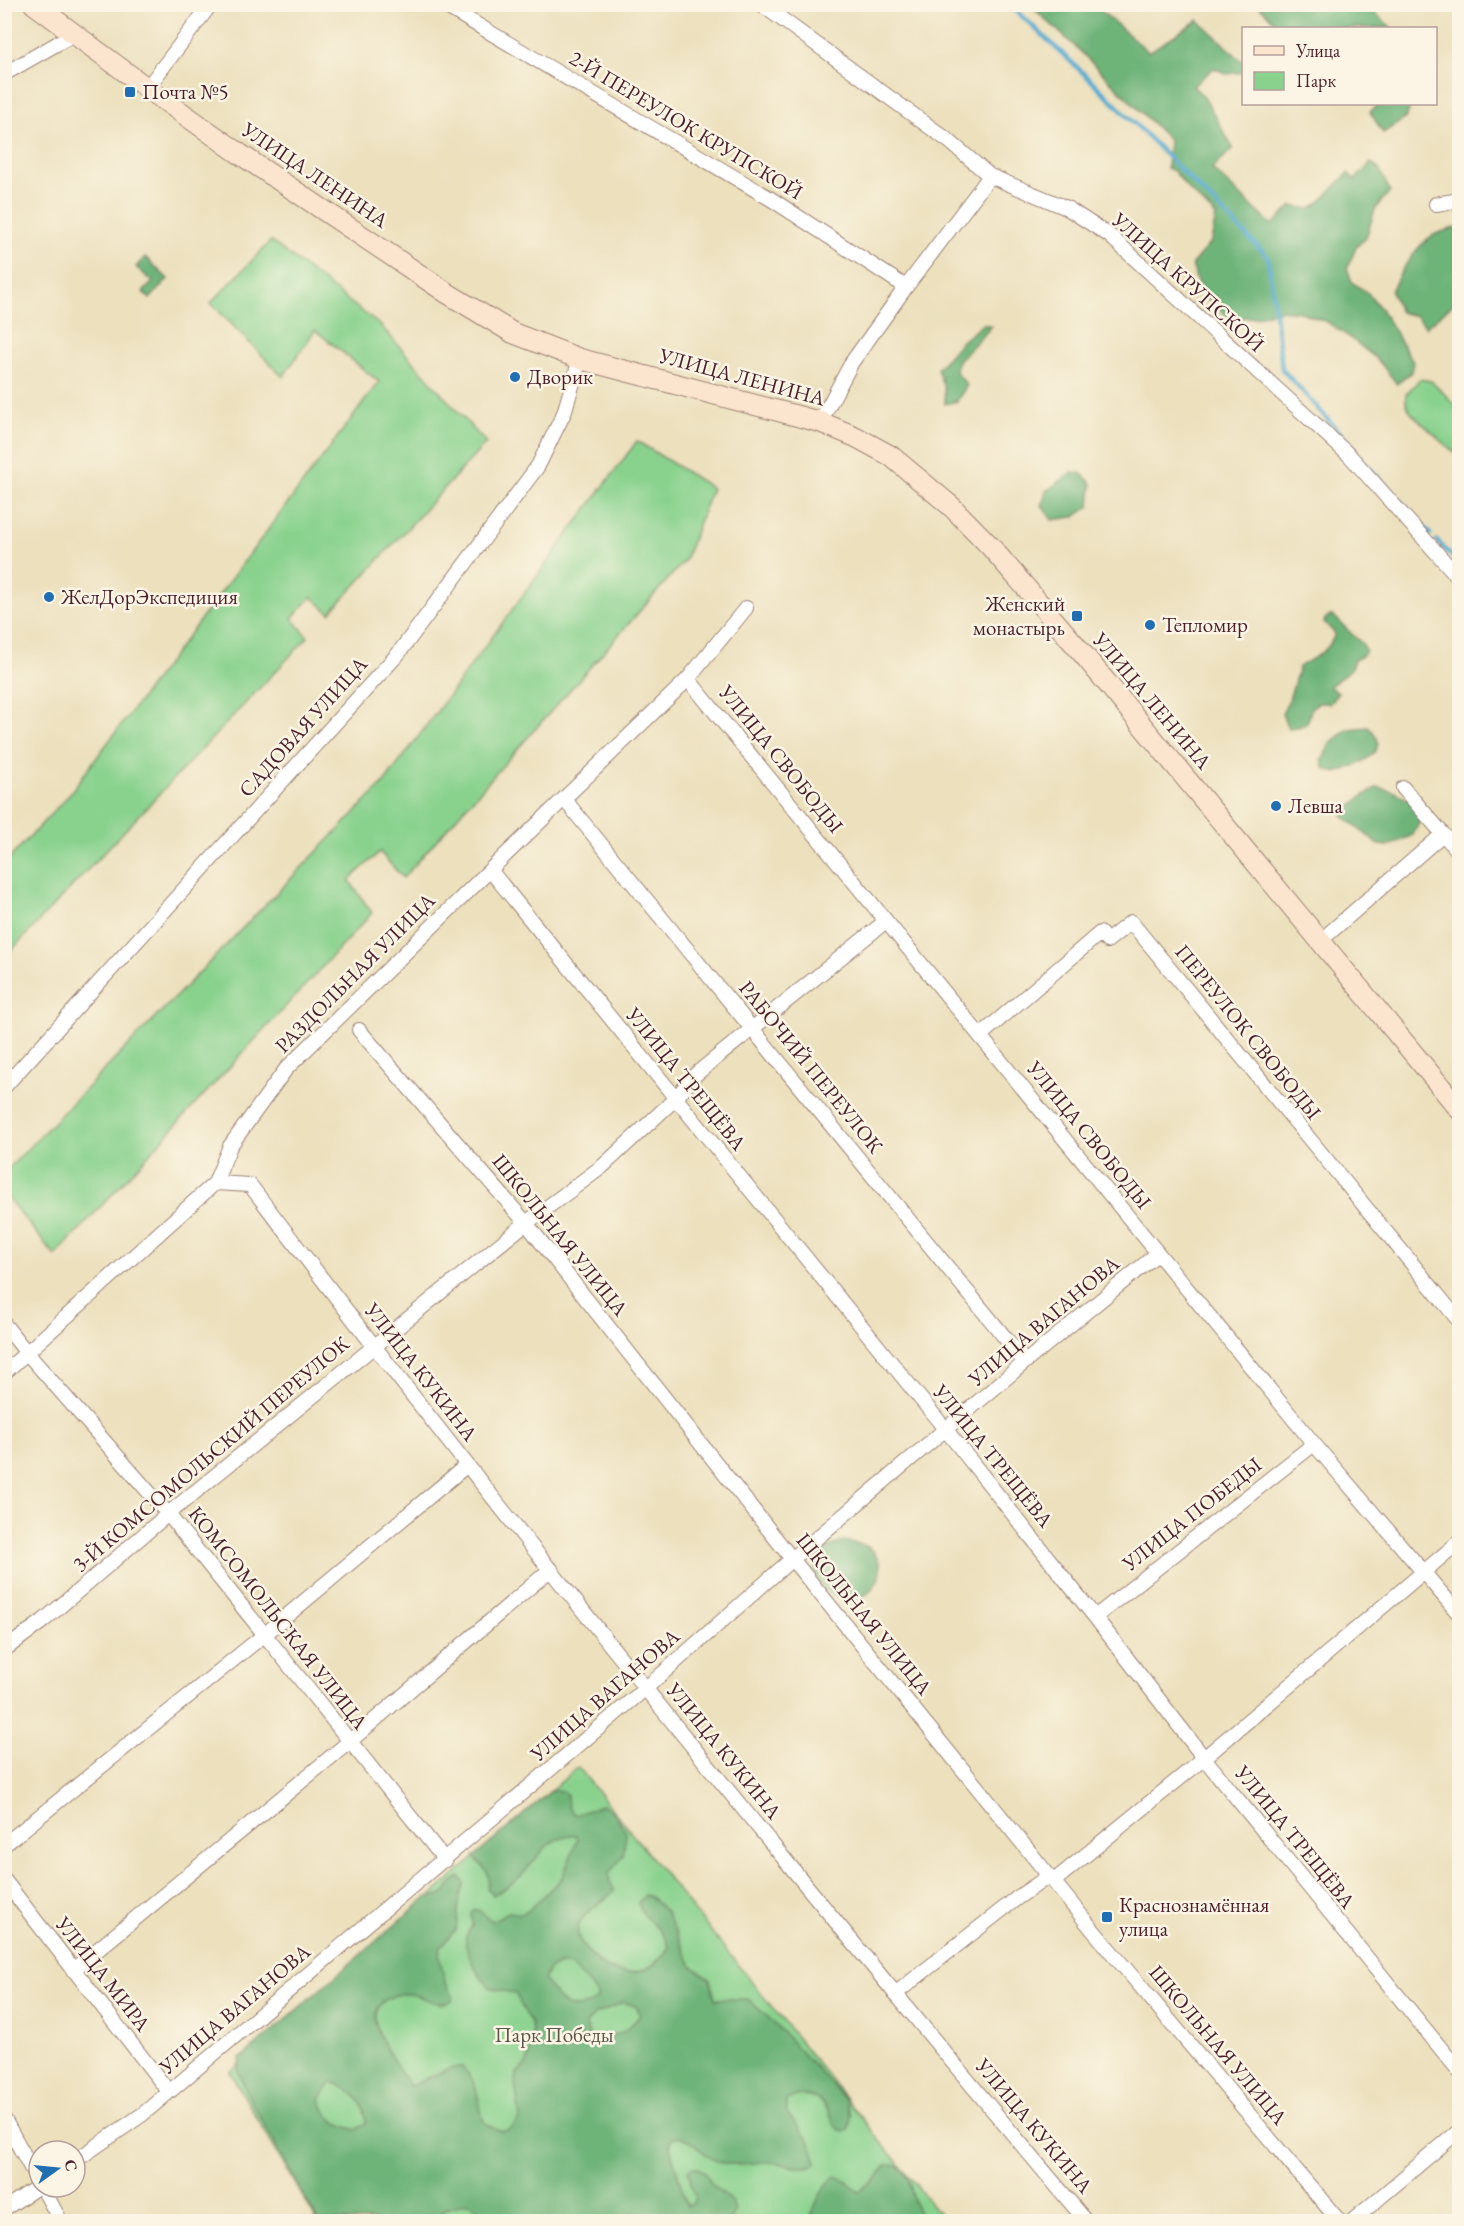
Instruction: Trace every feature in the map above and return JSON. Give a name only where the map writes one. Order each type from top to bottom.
[{"type":"street","name":"УЛИЦА ЛЕНИНА","points":[[34,4],[147,88],[447,293],[513,333],[580,359],[820,422],[856,437],[891,456],[952,507],[990,546],[1460,1110]]},
{"type":"street","points":[[147,88],[211,4]]},
{"type":"street","name":"2-Й ПЕРЕУЛОК КРУПСКОЙ","points":[[442,4],[771,199],[906,287]]},
{"type":"street","name":"УЛИЦА КРУПСКОЙ","points":[[761,4],[949,141],[990,176],[1067,208],[1110,236],[1350,456],[1460,579]]},
{"type":"street","points":[[4,74],[74,34]]},
{"type":"street","points":[[820,422],[852,362],[990,176]]},
{"type":"street","points":[[1436,204],[1460,200]]},
{"type":"street","name":"САДОВАЯ УЛИЦА","points":[[4,1087],[398,654],[538,465],[564,413],[580,359]]},
{"type":"street","name":"РАЗДОЛЬНАЯ УЛИЦА","points":[[4,1373],[215,1183],[230,1146],[286,1069],[688,679],[746,608]]},
{"type":"street","name":"УЛИЦА СВОБОДЫ","points":[[688,679],[1314,1444],[1460,1615]]},
{"type":"street","points":[[1403,788],[1460,853]]},
{"type":"street","name":"РАБОЧИЙ ПЕРЕУЛОК","points":[[564,799],[1025,1362]]},
{"type":"street","points":[[1319,942],[1443,834]]},
{"type":"street","name":"УЛИЦА ТРЕЩЁВА","points":[[490,870],[946,1430],[1204,1758],[1460,2072]]},
{"type":"street","name":"3-Й КОМСОМОЛЬСКИЙ ПЕРЕУЛОК","points":[[4,1650],[43,1621],[168,1514],[526,1223],[603,1166],[675,1099],[696,1074],[886,921]]},
{"type":"street","name":"ПЕРЕУЛОК СВОБОДЫ","points":[[981,1035],[1101,933],[1107,941],[1131,922],[1460,1322]]},
{"type":"street","name":"ШКОЛЬНАЯ УЛИЦА","points":[[359,1030],[526,1223],[792,1559],[1100,1938],[1340,2222]]},
{"type":"street","name":"УЛИЦА КУКИНА","points":[[215,1183],[250,1185],[373,1347],[646,1688],[895,1994],[1087,2222]]},
{"type":"street","name":"УЛИЦА ВАГАНОВА","points":[[87,2153],[143,2114],[445,1860],[792,1559],[1025,1362],[1158,1254]]},
{"type":"street","name":"КОМСОМОЛЬСКАЯ УЛИЦА","points":[[4,1324],[168,1514],[445,1860]]},
{"type":"street","name":"УЛИЦА ПОБЕДЫ","points":[[1095,1617],[1314,1444]]},
{"type":"street","points":[[4,1845],[264,1635],[467,1465]]},
{"type":"street","points":[[895,1994],[1017,1898],[1052,1879],[1204,1758],[1460,1541]]},
{"type":"street","points":[[72,1970],[349,1742],[551,1569]]},
{"type":"street","name":"УЛИЦА МИРА","points":[[4,1880],[169,2092]]},
{"type":"street","points":[[4,2119],[27,2161]]},
{"type":"street","points":[[1351,2222],[1460,2130]]},
{"type":"street","points":[[4,2209],[27,2194]]},
{"type":"street","points":[[48,2199],[60,2222]]},
{"type":"green space","points":[[1030,5],[1094,5],[1149,52],[1198,20],[1242,61],[1242,72],[1227,74],[1214,68],[1193,86],[1204,97],[1233,148],[1212,169],[1272,225],[1292,206],[1310,209],[1318,204],[1348,173],[1355,180],[1371,163],[1379,169],[1390,191],[1375,209],[1366,238],[1357,246],[1347,268],[1352,282],[1369,294],[1381,309],[1413,362],[1411,372],[1397,384],[1378,360],[1349,337],[1327,322],[1301,312],[1280,310],[1255,317],[1230,318],[1210,302],[1197,282],[1192,264],[1211,242],[1216,216],[1187,188],[1174,171],[1167,168],[1169,140],[1081,52]]},
{"type":"green space","points":[[1258,5],[1365,5],[1391,27],[1280,27]]},
{"type":"green space","points":[[1377,105],[1411,105],[1406,118],[1383,133],[1370,112]]},
{"type":"green space","points":[[1459,227],[1459,299],[1426,327],[1416,316],[1400,312],[1391,291],[1404,267],[1422,244],[1436,234]]},
{"type":"green space","points":[[271,241],[381,326],[486,443],[330,613],[312,597],[292,618],[308,637],[5,957],[5,863],[67,797],[379,382],[315,330],[283,377],[211,303]]},
{"type":"green space","points":[[145,257],[168,279],[150,299],[143,292],[153,282],[136,267]]},
{"type":"green space","points":[[983,324],[992,326],[957,362],[956,372],[967,385],[957,401],[945,404],[944,388],[937,369],[962,341]]},
{"type":"green space","points":[[1420,379],[1431,381],[1459,408],[1459,457],[1411,413],[1406,404],[1406,394]]},
{"type":"green space","points":[[637,441],[712,488],[685,560],[403,878],[380,852],[349,880],[372,913],[55,1256],[5,1195],[5,1172],[384,783]]},
{"type":"green space","points":[[1073,472],[1082,474],[1092,484],[1090,506],[1074,517],[1052,520],[1042,505],[1046,491]]},
{"type":"green space","points":[[1329,616],[1334,616],[1359,640],[1365,652],[1360,658],[1354,660],[1351,669],[1329,687],[1338,692],[1330,703],[1318,703],[1311,708],[1305,724],[1288,728],[1282,714],[1289,700],[1299,667],[1321,653],[1333,640],[1335,633],[1324,623]]},
{"type":"green space","points":[[1368,727],[1376,736],[1378,743],[1370,757],[1353,767],[1336,773],[1325,769],[1322,762],[1330,743],[1348,729]]},
{"type":"green space","points":[[1377,787],[1395,792],[1418,806],[1421,819],[1413,835],[1389,846],[1379,845],[1342,815],[1360,798]]},
{"type":"green space","points":[[844,1541],[864,1545],[870,1549],[877,1557],[880,1567],[877,1582],[867,1594],[855,1599],[843,1599],[830,1594],[815,1576],[816,1564],[823,1552]]},
{"type":"green space","name":"Парк Победы","points":[[578,1767],[945,2221],[317,2221],[230,2072]]},
{"type":"green space","name":"Парк Победы","points":[[551,1791],[562,1791],[567,1796],[568,1807],[574,1814],[603,1805],[614,1813],[626,1833],[623,1856],[609,1873],[614,1890],[584,1916],[578,1927],[579,1937],[588,1952],[608,1968],[630,1973],[641,1971],[661,1958],[669,1947],[666,1939],[644,1915],[638,1903],[645,1895],[652,1898],[666,1912],[692,1966],[710,1979],[715,1999],[748,1999],[772,2021],[845,2099],[851,2115],[849,2129],[845,2132],[838,2129],[824,2105],[815,2098],[804,2095],[787,2100],[787,2113],[809,2142],[817,2163],[811,2166],[800,2167],[772,2162],[724,2163],[712,2158],[683,2138],[678,2136],[673,2138],[669,2144],[687,2206],[692,2204],[695,2197],[688,2171],[691,2168],[698,2168],[705,2172],[713,2186],[732,2202],[735,2210],[729,2221],[484,2221],[482,2214],[469,2202],[445,2209],[436,2221],[318,2221],[248,2095],[238,2071],[240,2059],[427,1897],[442,1895],[460,1877],[465,1884],[460,1896],[456,1929],[441,1947],[439,1954],[445,1982],[453,1995],[452,2000],[442,2003],[413,1995],[396,1995],[381,2004],[375,2020],[384,2044],[410,2086],[442,2071],[462,2067],[475,2086],[484,2122],[499,2131],[512,2127],[520,2117],[515,2085],[517,2073],[527,2063],[530,2054],[531,2024],[515,1993],[492,1988],[482,1979],[473,1964],[466,1940],[467,1933],[472,1926],[471,1914],[473,1910],[478,1910],[492,1921],[509,1912],[522,1914],[528,1911],[562,1878],[578,1839],[576,1835],[566,1836],[551,1843],[521,1876],[493,1895],[487,1888],[489,1879],[486,1871],[474,1857]],"holes":[[[560,1964],[572,1966],[597,1994],[597,1999],[580,2007],[566,2005],[560,2000],[544,1980],[549,1969]],[[624,2002],[637,2007],[640,2015],[620,2033],[593,2040],[589,2036],[586,2024],[596,2014]],[[332,2082],[346,2088],[361,2102],[366,2123],[356,2130],[343,2126],[329,2116],[320,2099]]]},
{"type":"green space","points":[[886,2165],[899,2166],[907,2176],[917,2209],[926,2221],[810,2221],[822,2191],[836,2176],[847,2181],[858,2191],[877,2178]]},
{"type":"waterway","points":[[1009,4],[1096,85],[1268,257],[1282,369],[1351,445]]},
{"type":"waterway","points":[[1358,455],[1430,534]]},
{"type":"waterway","points":[[1437,541],[1460,565]]},
{"type":"place","name":"Почта №5","points":[[130,92]]},
{"type":"place","name":"Дворик","points":[[515,377]]},
{"type":"place","name":"ЖелДорЭкспедиция","points":[[49,597]]},
{"type":"place","name":"Женский монастырь","points":[[1077,616]]},
{"type":"place","name":"Тепломир","points":[[1150,625]]},
{"type":"place","name":"Левша","points":[[1276,806]]},
{"type":"place","name":"Краснознамённая улица","points":[[1107,1917]]}]
